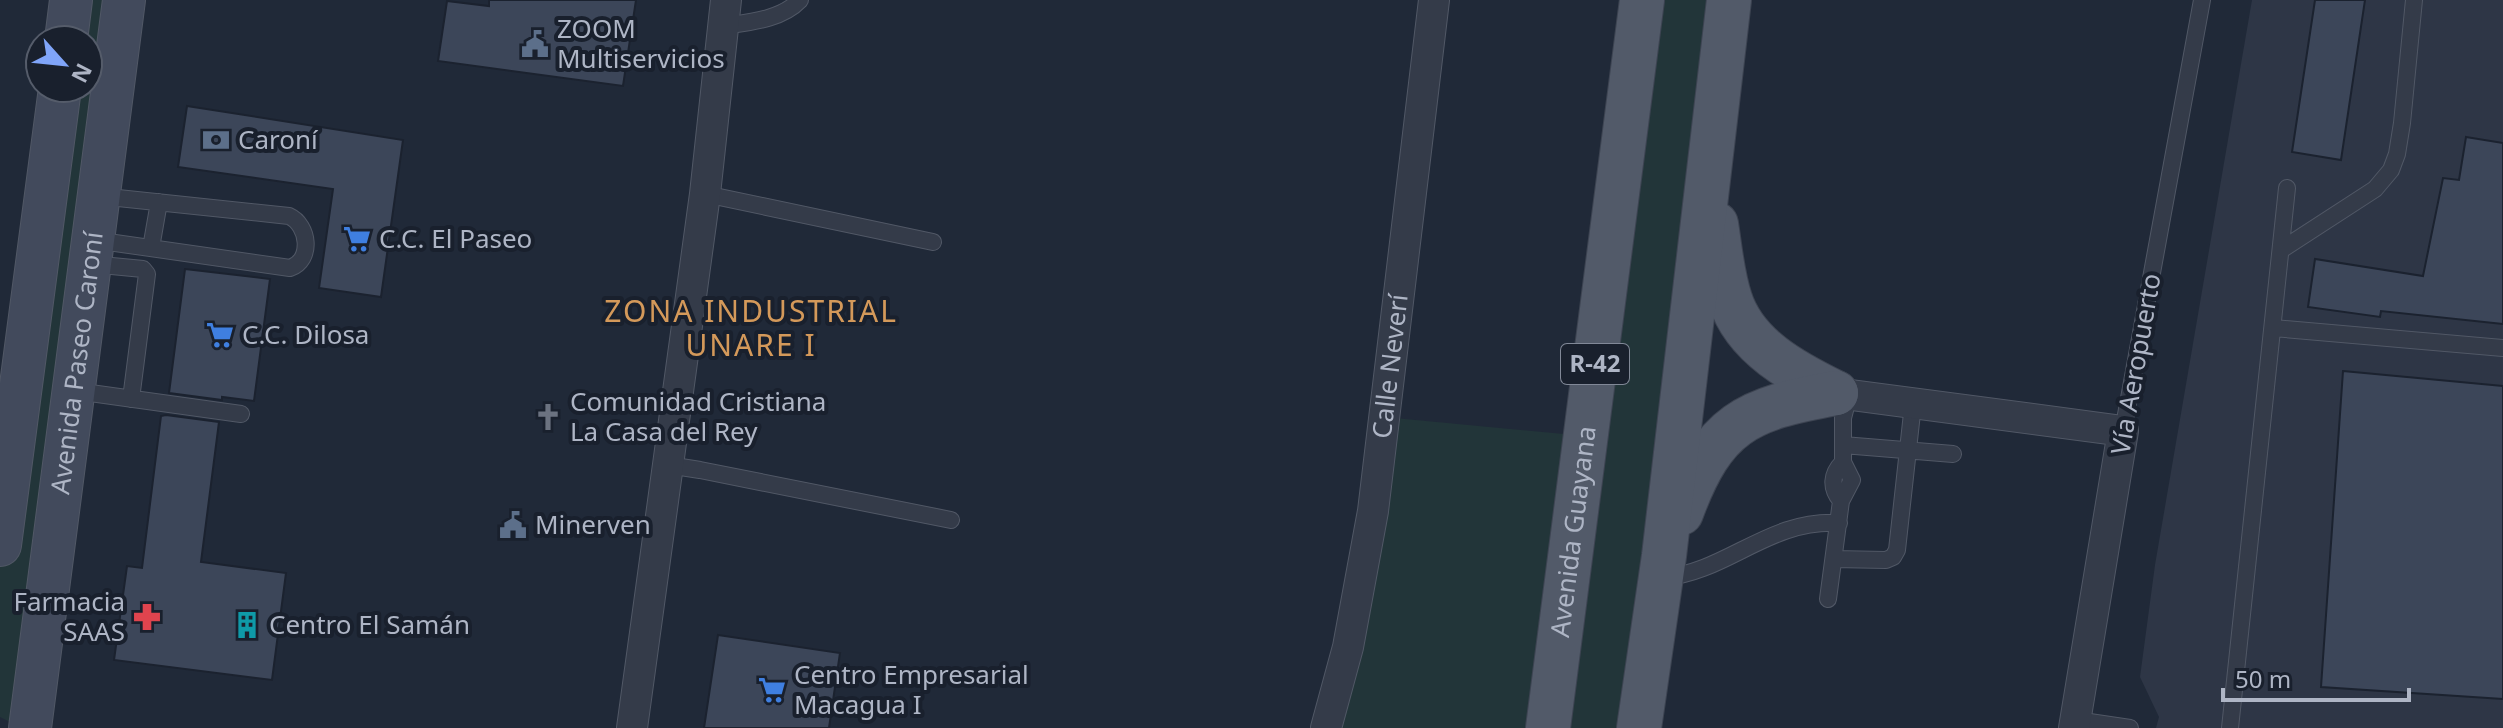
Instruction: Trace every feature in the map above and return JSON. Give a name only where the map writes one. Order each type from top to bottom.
[{"type":"main road","name":"Avenida Guayana","points":[[1548,728],[1642,0]]},
{"type":"main road","points":[[1639,728],[1662,567],[1729,0]]},
{"type":"main road","points":[[1709,173],[1730,302],[1747,331],[1768,353],[1795,373],[1842,394]]},
{"type":"main road","points":[[1662,567],[1695,477],[1715,445],[1740,423],[1771,406],[1842,394]]},
{"type":"street","points":[[68,24],[71,0]]},
{"type":"street","name":"Avenida Paseo Caroní","points":[[30,728],[124,0]]},
{"type":"street","name":"Calle Neverí","points":[[1326,728],[1348,647],[1373,511],[1434,0]]},
{"type":"street","points":[[632,728],[705,194],[725,13]]},
{"type":"street","name":"Avenida Paseo Caroní","points":[[0,545],[58,104]]},
{"type":"street","points":[[1842,394],[2123,431]]},
{"type":"street","name":"Vía Aeropuerto","points":[[2075,724],[2123,431]]},
{"type":"street","points":[[0,717],[22,728]]},
{"type":"lane","points":[[725,13],[765,20],[800,0]]},
{"type":"lane","name":"Vía Aeropuerto","points":[[2123,431],[2202,0]]},
{"type":"lane","points":[[2281,250],[2375,189],[2391,170],[2402,123],[2414,0]]},
{"type":"lane","points":[[2230,728],[2287,188]]},
{"type":"lane","points":[[705,194],[933,242]]},
{"type":"lane","points":[[91,252],[151,248],[290,268],[300,264],[304,258],[304,231],[299,220],[289,216],[99,196]]},
{"type":"lane","points":[[151,248],[159,202]]},
{"type":"lane","points":[[91,252],[143,269],[147,274],[131,399]]},
{"type":"lane","points":[[2273,328],[2503,348]]},
{"type":"lane","points":[[73,390],[241,414]]},
{"type":"lane","points":[[1828,599],[1841,501],[1835,494],[1833,482],[1843,453],[1842,394]]},
{"type":"lane","points":[[1834,559],[1886,560],[1893,557],[1897,550],[1913,404]]},
{"type":"lane","points":[[1843,453],[1907,449],[1953,454]]},
{"type":"lane","points":[[668,465],[951,520]]},
{"type":"lane","points":[[1662,567],[1680,577],[1791,527],[1839,523]]},
{"type":"lane","points":[[2075,724],[2130,728]]},
{"type":"shaded area","points":[[2252,0],[2503,0],[2503,728],[2156,728],[2159,717],[2140,677],[2155,565]]},
{"type":"green space","points":[[71,0],[124,0],[22,728],[0,717],[0,545],[58,104],[104,104],[104,24],[68,24]]},
{"type":"green space","points":[[1642,0],[1729,0],[1639,728],[1325,728],[1384,417],[1585,436]]},
{"type":"building","name":"ZOOM Multiservicios","points":[[489,0],[636,0],[623,86],[438,61],[447,1],[489,6]]},
{"type":"building","points":[[2315,0],[2365,0],[2341,160],[2292,152]]},
{"type":"building","name":"C.C. El Paseo","points":[[187,106],[403,140],[381,297],[319,288],[333,189],[178,167]]},
{"type":"building","points":[[2466,137],[2503,143],[2503,324],[2381,311],[2380,317],[2308,307],[2315,259],[2423,276],[2443,178],[2459,180]]},
{"type":"building","name":"C.C. Dilosa","points":[[185,269],[270,279],[254,401],[169,393]]},
{"type":"building","points":[[2343,371],[2503,386],[2503,699],[2321,687]]},
{"type":"building","points":[[161,416],[219,422],[201,562],[286,573],[272,680],[114,660],[127,566],[142,568]]},
{"type":"building","name":"Centro Empresarial Macagua I","points":[[718,635],[840,653],[829,728],[704,728]]},
{"type":"place","name":"ZOOM Multiservicios","points":[[535,44]]},
{"type":"place","name":"Caroní","points":[[216,140]]},
{"type":"place","name":"C.C. El Paseo","points":[[357,239]]},
{"type":"place","name":"C.C. Dilosa","points":[[220,335]]},
{"type":"place","name":"Comunidad Cristiana La Casa del Rey","points":[[548,417]]},
{"type":"place","name":"Minerven","points":[[513,525]]},
{"type":"place","name":"Farmacia SAAS","points":[[147,617]]},
{"type":"place","name":"Centro El Samán","points":[[247,625]]},
{"type":"place","name":"Centro Empresarial Macagua I","points":[[772,690]]},
{"type":"district","name":"ZONA INDUSTRIAL UNARE I","points":[[751,329]]}]
